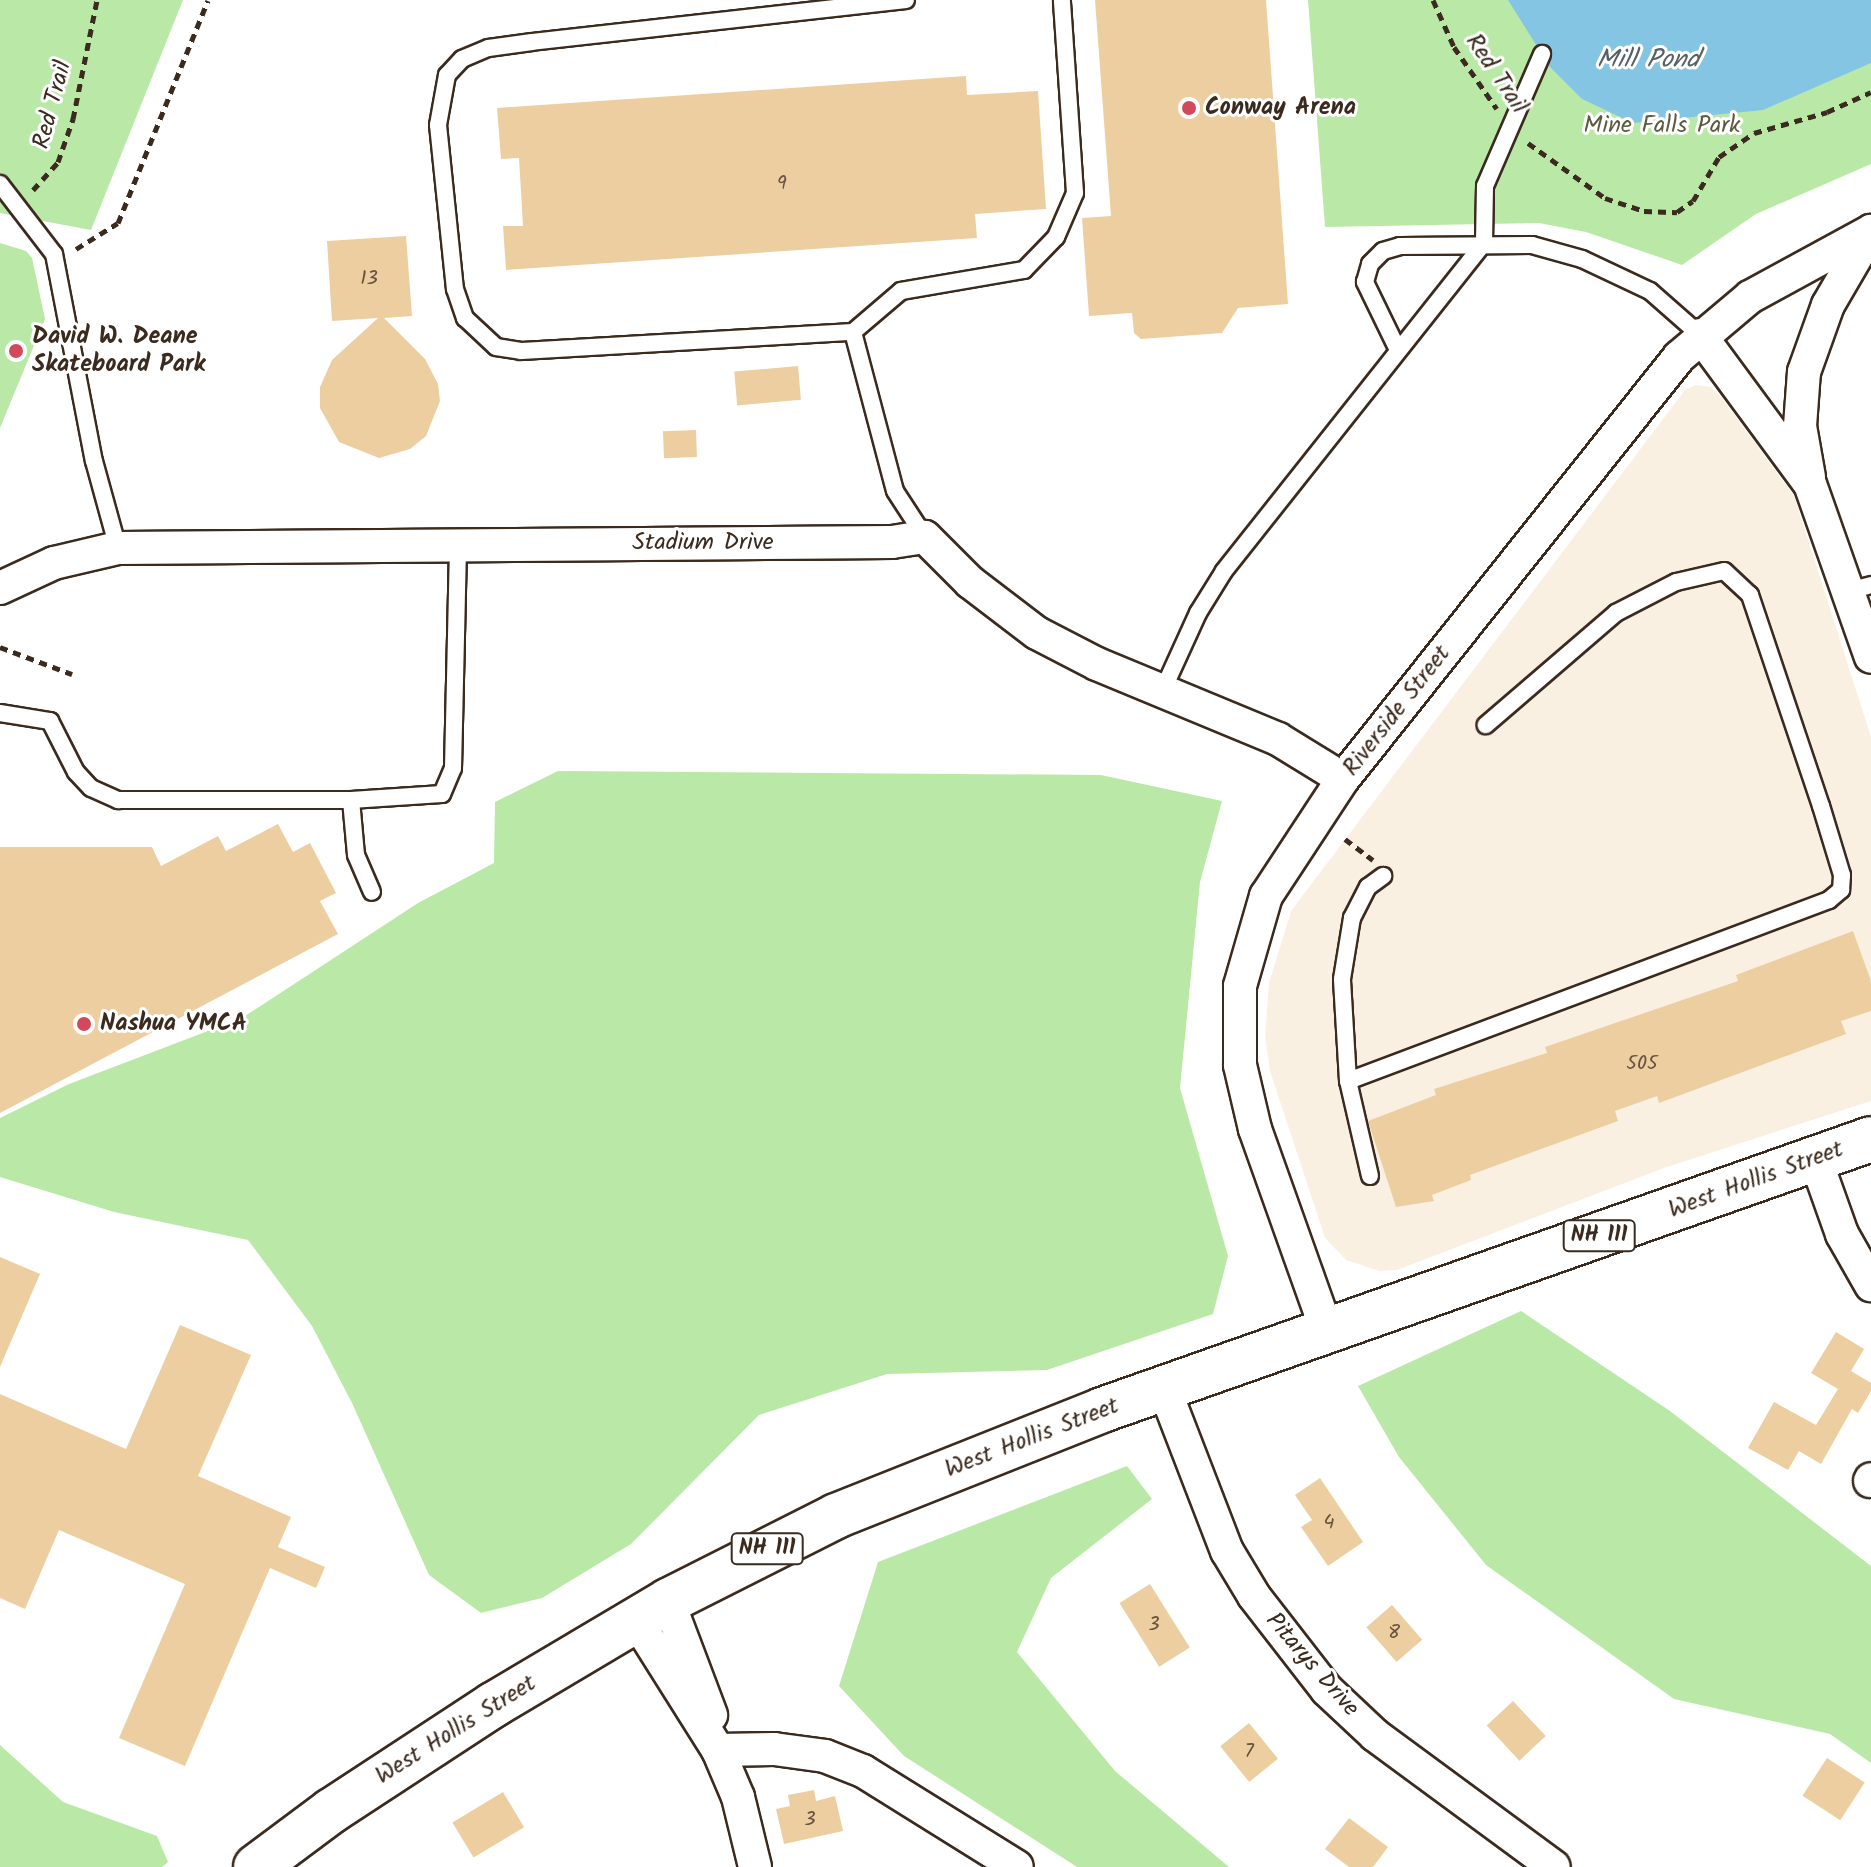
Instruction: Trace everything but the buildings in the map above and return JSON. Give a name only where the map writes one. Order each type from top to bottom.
[{"type":"main road","name":"West Hollis Street","points":[[256,1867],[403,1762],[652,1611],[836,1516],[1164,1388],[1328,1334],[1871,1139]]},
{"type":"street","name":"Riverside Street","points":[[1328,1334],[1255,1129],[1244,1086],[1238,1024],[1243,968],[1258,914],[1343,779],[1700,335],[1794,269],[1871,231]]},
{"type":"street","points":[[1810,484],[1800,426],[1804,372],[1828,305],[1871,231]]},
{"type":"street","points":[[1700,335],[1810,484],[1860,588],[1871,657]]},
{"type":"street","name":"Stadium Drive","points":[[0,588],[54,563],[118,548],[892,542],[925,537]]},
{"type":"street","points":[[925,537],[970,582],[1037,633],[1162,692],[1278,739],[1343,779]]},
{"type":"street","points":[[1815,1158],[1842,1234],[1871,1285]]},
{"type":"street","name":"Pitarys Drive","points":[[1164,1388],[1227,1551],[1254,1596],[1327,1690],[1375,1735],[1554,1867]]},
{"type":"street","points":[[652,1611],[711,1711],[718,1750],[738,1797],[755,1867]]},
{"type":"street","points":[[718,1750],[774,1749],[825,1756],[863,1771],[1017,1867]]},
{"type":"lane","points":[[906,0],[488,48],[462,59],[447,75],[438,100],[455,289],[465,318],[496,347],[521,351],[853,332],[901,291],[1024,270],[1056,237],[1069,213],[1077,176],[1062,0]]},
{"type":"lane","points":[[1162,692],[1198,613],[1224,571],[1484,243],[1485,186],[1542,54]]},
{"type":"lane","points":[[0,184],[54,254],[94,461],[118,548]]},
{"type":"lane","points":[[1398,350],[1370,300],[1365,282],[1370,264],[1383,251],[1400,246],[1532,245],[1582,259],[1650,291],[1700,335]]},
{"type":"lane","points":[[853,332],[895,491],[925,537]]},
{"type":"lane","points":[[0,713],[50,721],[76,772],[91,788],[118,800],[351,800],[442,794],[453,768],[458,545]]},
{"type":"lane","points":[[1348,1081],[1829,900],[1841,890],[1842,875],[1817,791],[1750,595],[1724,571],[1676,582],[1616,613],[1486,725]]},
{"type":"lane","points":[[351,800],[356,855],[372,892]]},
{"type":"lane","points":[[1370,1176],[1348,1081],[1342,1011],[1345,944],[1360,899],[1383,876]]},
{"type":"path","name":"Red Trail","points":[[19,206],[58,162],[73,119],[97,0]]},
{"type":"path","points":[[76,260],[76,249],[118,223],[208,0]]},
{"type":"path","name":"Red Trail","points":[[1433,0],[1454,47],[1511,129],[1570,178],[1605,198],[1644,211],[1677,212],[1693,201],[1719,157],[1754,133],[1827,112],[1871,92]]},
{"type":"path","points":[[0,647],[72,674]]},
{"type":"path","points":[[1345,839],[1370,855],[1383,876]]},
{"type":"shaded area","points":[[1696,385],[1711,387],[1722,398],[1794,496],[1871,737],[1871,1101],[1664,1168],[1397,1270],[1379,1271],[1346,1260],[1325,1238],[1270,1071],[1265,1037],[1269,983],[1291,911],[1685,390]]},
{"type":"green space","points":[[0,0],[183,0],[91,230],[0,213]]},
{"type":"green space","name":"Mine Falls Park","points":[[1308,0],[1871,0],[1871,164],[1756,214],[1682,265],[1586,232],[1539,223],[1325,227]]},
{"type":"green space","name":"David W. Deane Skateboard Park","points":[[0,243],[26,251],[32,258],[45,319],[0,428]]},
{"type":"green space","points":[[558,771],[1101,775],[1222,801],[1200,882],[1180,1088],[1228,1256],[1213,1314],[1047,1370],[887,1374],[759,1415],[631,1544],[542,1598],[481,1613],[429,1575],[352,1403],[312,1326],[248,1240],[114,1212],[0,1177],[0,1118],[69,1084],[242,1018],[418,903],[494,863],[495,802]]},
{"type":"green space","points":[[1521,1311],[1670,1411],[1871,1566],[1871,1763],[1830,1734],[1674,1699],[1486,1565],[1399,1457],[1358,1386]]},
{"type":"green space","points":[[1127,1466],[1152,1499],[1051,1578],[1017,1652],[1115,1771],[1229,1867],[1077,1867],[904,1756],[839,1686],[878,1562]]},
{"type":"green space","points":[[0,1745],[63,1802],[157,1836],[168,1862],[162,1867],[0,1867]]},
{"type":"water","name":"Mill Pond","points":[[1508,0],[1871,0],[1871,63],[1763,110],[1633,123],[1582,99],[1550,67]]},
{"type":"place","name":"Conway Arena","points":[[1189,108]]},
{"type":"place","name":"David W. Deane Skateboard Park","points":[[16,351]]},
{"type":"place","name":"Nashua YMCA","points":[[84,1024]]}]
